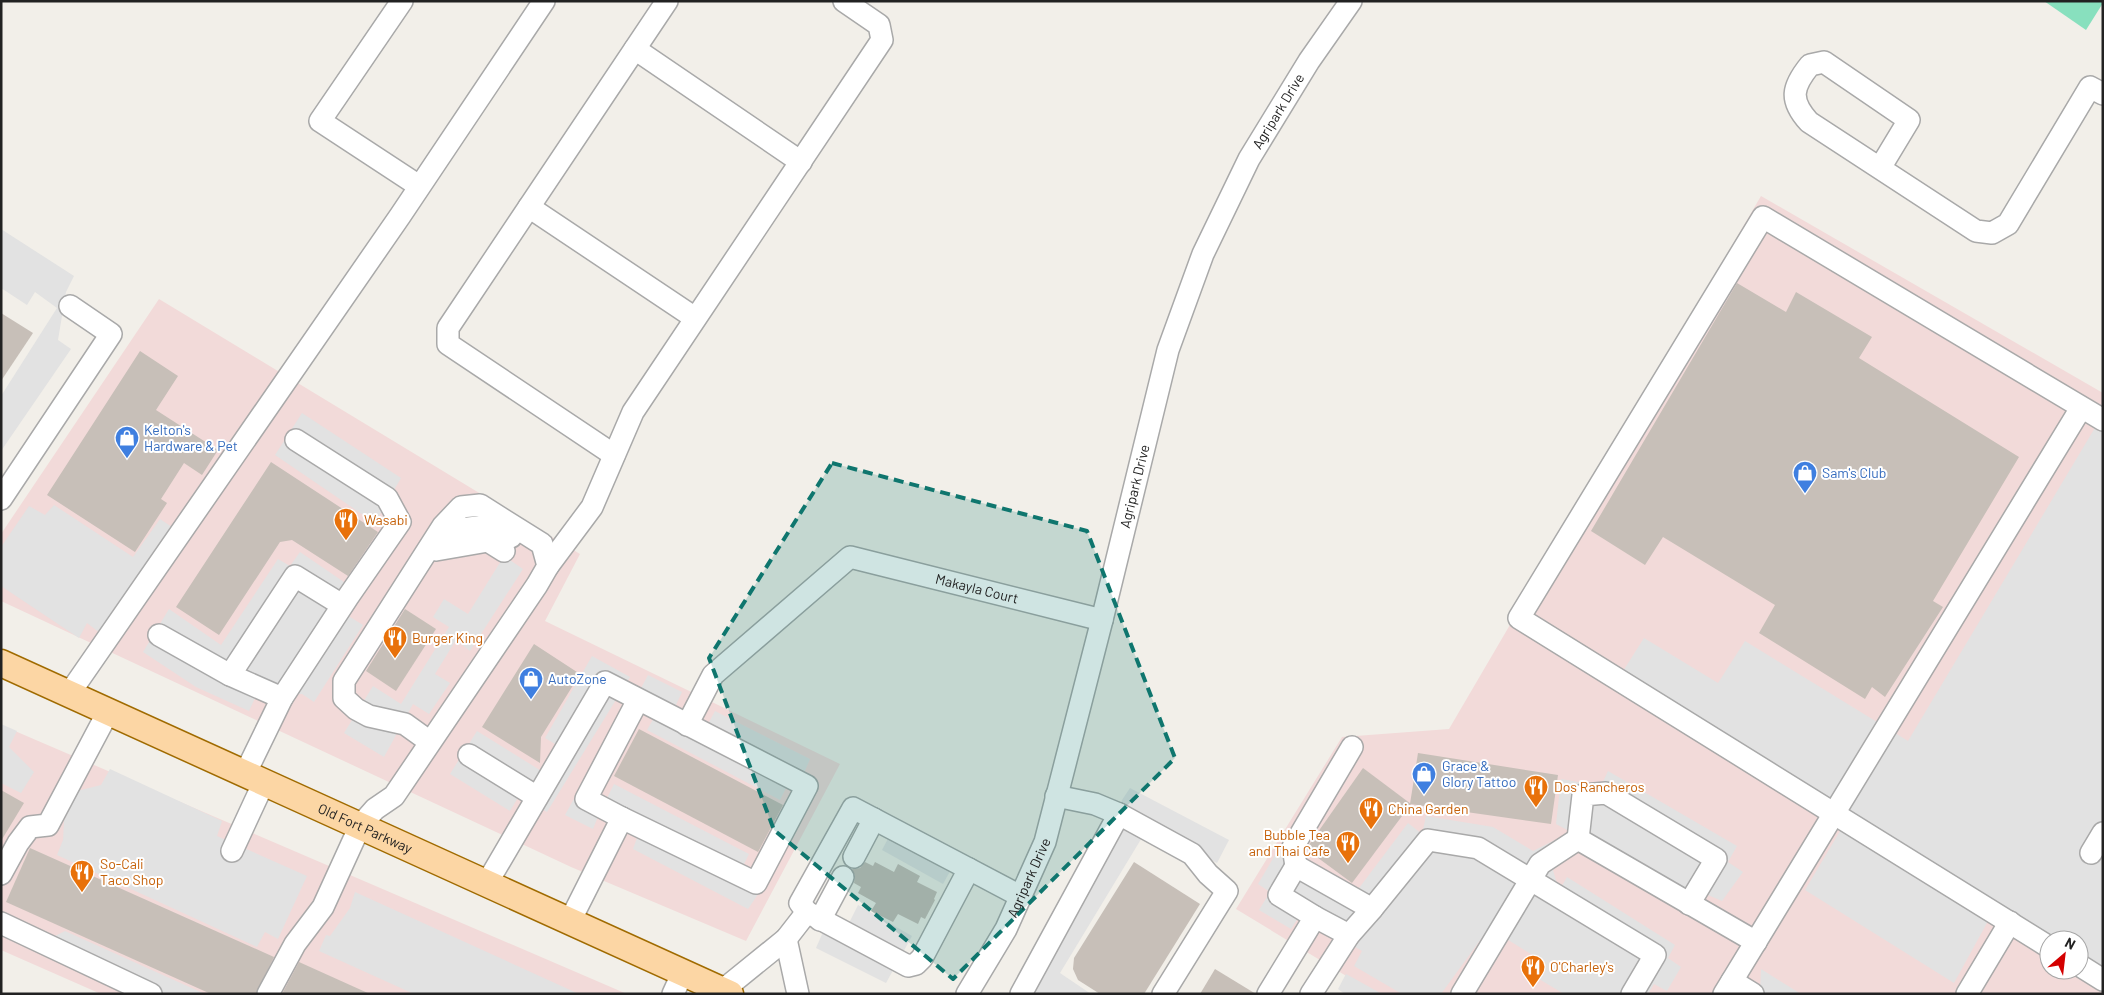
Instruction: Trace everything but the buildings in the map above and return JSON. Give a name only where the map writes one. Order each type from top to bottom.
[{"type":"main road","name":"Old Fort Parkway","points":[[1,663],[570,921],[678,983],[722,992]]},
{"type":"street","points":[[402,1],[320,121],[418,186]]},
{"type":"street","points":[[69,694],[400,216],[418,186],[544,1]]},
{"type":"street","points":[[614,456],[448,344],[448,328],[667,1]]},
{"type":"street","points":[[268,994],[295,944],[323,907],[360,826],[375,809],[394,796],[548,566],[592,507],[633,412],[882,40],[879,25],[844,1]]},
{"type":"street","name":"Agripark Drive","points":[[967,994],[1006,929],[1045,842],[1168,350],[1202,254],[1249,159],[1351,1]]},
{"type":"street","points":[[635,49],[801,162]]},
{"type":"street","points":[[1880,168],[1910,120],[1824,62],[1810,64],[1798,80],[1794,98],[1799,111],[1809,122],[1976,231],[1992,233],[2008,224],[2090,87],[2103,94]]},
{"type":"street","points":[[529,207],[695,318]]},
{"type":"street","points":[[2039,941],[1518,618],[1763,217],[2103,420]]},
{"type":"street","points":[[1,499],[111,334],[70,306]]},
{"type":"street","points":[[1753,994],[1728,987],[2082,408]]},
{"type":"street","points":[[232,851],[282,698],[342,605],[400,522],[387,498],[296,440]]},
{"type":"street","points":[[430,742],[405,724],[369,716],[361,712],[344,698],[344,681],[417,564],[443,526],[461,507],[480,506],[542,544],[548,566]]},
{"type":"street","points":[[361,712],[352,682],[446,534],[455,530],[492,525],[509,545]]},
{"type":"street","name":"Makayla Court","points":[[688,725],[713,674],[850,557],[1102,620]]},
{"type":"street","points":[[230,675],[295,576],[342,605]]},
{"type":"street","points":[[159,635],[230,675],[282,698]]},
{"type":"street","points":[[486,883],[605,682],[807,786],[756,883],[586,799],[638,700]]},
{"type":"street","points":[[1,874],[18,842],[30,827],[48,825],[108,712]]},
{"type":"street","points":[[1349,935],[1279,895],[1296,866],[1293,847],[1352,747]]},
{"type":"street","points":[[469,755],[538,797]]},
{"type":"street","points":[[1578,840],[1583,795],[1606,793],[1716,859],[1689,904]]},
{"type":"street","points":[[1056,796],[1095,804],[1119,814],[1192,854],[1208,874],[1227,891],[1163,994]]},
{"type":"street","points":[[969,869],[922,958],[916,964],[908,966],[814,916],[800,903],[852,808],[874,819],[969,869],[1020,896]]},
{"type":"street","points":[[1020,994],[1119,814]]},
{"type":"street","points":[[570,921],[622,818]]},
{"type":"street","points":[[854,857],[874,819]]},
{"type":"street","points":[[2090,853],[2103,833]]},
{"type":"street","points":[[1320,991],[1349,935],[1428,840],[1478,848],[1655,955],[1632,994]]},
{"type":"street","points":[[1578,840],[1756,942]]},
{"type":"street","points":[[1462,994],[1540,864],[1578,840]]},
{"type":"street","points":[[1296,866],[1372,909]]},
{"type":"street","points":[[722,992],[814,916],[843,877]]},
{"type":"street","points":[[1268,994],[1315,917]]},
{"type":"street","points":[[1967,994],[2010,922]]},
{"type":"street","points":[[1,923],[152,994]]},
{"type":"street","points":[[786,939],[798,994]]},
{"type":"street","points":[[2089,972],[2103,980]]},
{"type":"highlighted area","points":[[832,463],[1087,531],[1175,758],[953,979],[774,830],[709,658]]},
{"type":"shaded area","points":[[1761,196],[2103,393],[2103,994],[1376,994],[1236,909],[1342,737],[1449,729]]},
{"type":"shaded area","points":[[1,229],[74,276],[66,292],[58,340],[71,349],[1,451],[1,396],[57,308],[35,292],[27,305],[1,288]]},
{"type":"shaded area","points":[[159,299],[580,554],[545,621],[840,764],[746,941],[571,867],[1,601],[1,534]]},
{"type":"shaded area","points":[[302,413],[401,478],[375,523],[275,455]]},
{"type":"shaded area","points":[[2096,426],[2103,430],[2103,980],[2089,971],[2089,930],[2039,930],[2039,935],[1993,912],[1954,983],[1805,890],[1846,821],[1618,679],[1644,638],[1718,683],[1745,641],[1908,741]]},
{"type":"shaded area","points":[[54,505],[133,557],[160,519],[175,529],[100,633],[87,623],[79,638],[1,586],[1,547],[29,506],[45,515]]},
{"type":"shaded area","points":[[300,552],[344,582],[329,604],[363,625],[314,702],[302,694],[256,696],[249,711],[196,687],[143,652],[169,609],[221,645],[278,559],[290,566]]},
{"type":"shaded area","points":[[504,556],[523,569],[470,651],[456,640],[435,674],[450,683],[429,714],[413,704],[384,757],[344,733],[373,686],[401,704],[449,627],[433,617],[444,599],[468,614]]},
{"type":"shaded area","points":[[592,656],[630,677],[547,812],[519,796],[510,811],[450,774],[477,731],[543,772],[560,747],[545,738]]},
{"type":"shaded area","points":[[648,675],[682,692],[675,707],[708,724],[715,711],[810,759],[804,773],[787,786],[780,800],[647,730],[655,716],[639,692]]},
{"type":"shaded area","points":[[1,724],[17,731],[9,747],[34,772],[21,793],[1,783]]},
{"type":"shaded area","points":[[1,725],[627,994],[101,994],[1,950]]},
{"type":"shaded area","points":[[110,769],[222,821],[217,836],[307,876],[278,939],[265,932],[257,947],[57,855],[63,840],[64,821],[77,791],[101,785]]},
{"type":"shaded area","points":[[1608,771],[1737,846],[1728,862],[1743,872],[1722,901],[1708,895],[1704,902],[1592,836],[1553,870],[1559,891],[1567,877],[1675,945],[1668,958],[1681,967],[1667,991],[1654,984],[1648,994],[1564,994],[1534,976],[1542,961],[1489,928],[1441,994],[1402,994],[1354,966],[1362,951],[1300,915],[1291,929],[1259,910],[1270,892],[1258,884],[1278,850],[1350,900],[1408,823],[1422,834],[1426,816],[1493,827],[1533,851],[1571,832],[1556,824],[1561,779],[1601,786]]},
{"type":"shaded area","points":[[614,784],[749,854],[742,868],[767,881],[748,909],[633,849],[638,835],[599,814],[593,829],[565,815],[581,786],[606,800]]},
{"type":"shaded area","points":[[1130,788],[1229,840],[1217,863],[1149,826],[1060,973],[1091,994],[1028,994],[1122,800]]},
{"type":"shaded area","points":[[891,833],[953,866],[943,884],[882,850]]},
{"type":"shaded area","points":[[355,892],[579,994],[414,994],[319,951],[326,935],[330,936],[350,908]]},
{"type":"shaded area","points":[[858,905],[912,936],[886,983],[816,948],[823,932],[849,923]]},
{"type":"shaded area","points":[[65,931],[205,994],[161,994],[45,941]]},
{"type":"shaded area","points":[[1761,969],[1801,994],[1764,994],[1760,991]]},
{"type":"shaded area","points":[[1346,974],[1382,994],[1345,994],[1338,989]]},
{"type":"green space","points":[[2044,1],[2103,1],[2103,3],[2086,30]]},
{"type":"place","name":"Kelton's Hardware & Pet","points":[[127,459]]},
{"type":"place","name":"Sam's Club","points":[[1805,494]]},
{"type":"place","name":"Wasabi","points":[[346,541]]},
{"type":"place","name":"Burger King","points":[[395,659]]},
{"type":"place","name":"AutoZone","points":[[531,700]]},
{"type":"place","name":"Grace & Glory Tattoo","points":[[1424,795]]},
{"type":"place","name":"Dos Rancheros","points":[[1536,808]]},
{"type":"place","name":"China Garden","points":[[1371,830]]},
{"type":"place","name":"Bubble Tea and Thai Cafe","points":[[1348,864]]},
{"type":"place","name":"So-Cali Taco Shop","points":[[82,893]]},
{"type":"place","name":"O'Charley's","points":[[1533,988]]}]
